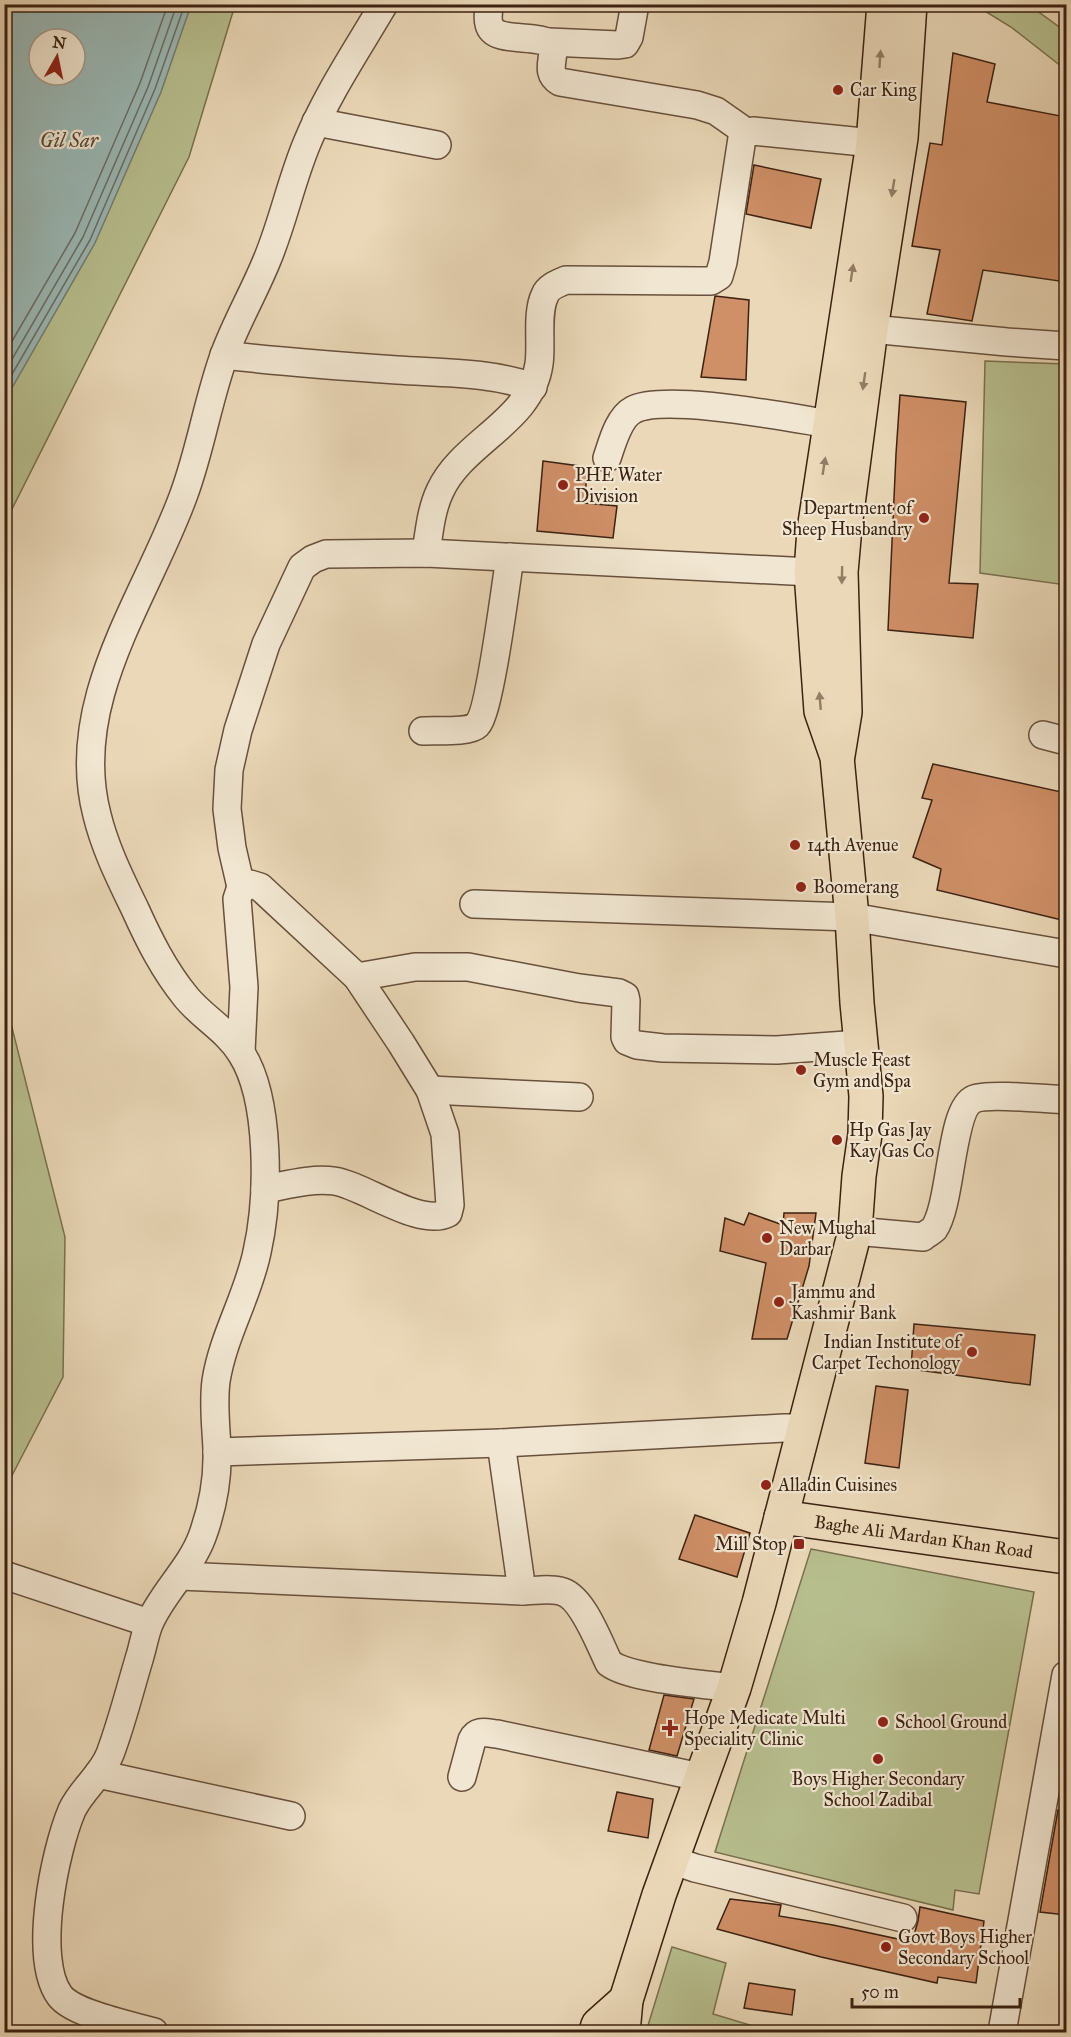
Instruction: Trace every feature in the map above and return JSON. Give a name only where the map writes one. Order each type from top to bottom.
[{"type":"main road","points":[[884,4],[887,140]]},
{"type":"main road","points":[[837,757],[845,712],[841,572],[851,471],[858,327],[910,4]]},
{"type":"main road","points":[[623,2032],[626,2000],[700,1777],[734,1688],[759,1603],[855,1231],[865,1134],[866,1096],[837,757],[821,711],[811,572],[814,530],[830,424],[858,327]]},
{"type":"main road","name":"Baghe Ali Mardan Khan Road","points":[[781,1517],[1066,1557]]},
{"type":"main road","points":[[596,2032],[598,2025],[626,2000]]},
{"type":"street","points":[[154,2032],[76,2009],[62,1999],[51,1978],[48,1909],[57,1856],[75,1804],[106,1764],[149,1623],[197,1550],[205,1530],[214,1490],[217,1452],[214,1420],[216,1382],[225,1342],[243,1299],[257,1252],[265,1189],[262,1118],[255,1084],[241,1052],[219,1027],[193,1006],[176,985],[160,960],[105,846],[94,807],[91,741],[111,660],[125,624],[165,543],[186,489],[224,355],[268,259],[296,171],[316,122],[384,4]]},
{"type":"street","points":[[489,4],[489,24],[493,31],[501,35],[549,42],[625,44],[629,37],[635,4]]},
{"type":"street","points":[[549,42],[553,46],[554,55],[550,71],[553,77],[560,82],[697,105],[716,111],[746,132],[887,140]]},
{"type":"street","points":[[316,122],[437,145]]},
{"type":"street","points":[[426,553],[432,517],[440,490],[459,463],[509,418],[533,387],[539,364],[542,305],[545,294],[555,285],[566,280],[699,281],[711,280],[719,276],[742,138],[746,132]]},
{"type":"street","points":[[858,327],[1066,346]]},
{"type":"street","points":[[224,355],[294,364],[470,374],[510,379],[533,387]]},
{"type":"street","points":[[607,458],[620,425],[632,411],[654,404],[726,408],[830,424]]},
{"type":"street","points":[[241,1052],[244,987],[237,906],[241,887],[232,848],[227,809],[229,770],[238,730],[266,644],[302,567],[326,554],[426,553],[811,572]]},
{"type":"street","points":[[423,731],[469,729],[477,725],[482,717],[490,682],[510,557]]},
{"type":"street","points":[[241,887],[250,884],[260,887],[357,977],[430,1090],[445,1134],[450,1185],[448,1213],[442,1216],[431,1216],[392,1206],[348,1184],[333,1181],[316,1180],[265,1189]]},
{"type":"street","points":[[474,904],[852,917],[1066,954]]},
{"type":"street","points":[[357,977],[415,967],[468,967],[579,988],[619,993],[625,996],[626,1000],[625,1036],[627,1041],[637,1045],[663,1048],[777,1050],[860,1044]]},
{"type":"street","points":[[430,1090],[579,1097]]},
{"type":"street","points":[[855,1231],[923,1237],[933,1229],[943,1206],[964,1108],[974,1099],[989,1096],[1066,1100]]},
{"type":"street","points":[[217,1452],[501,1443],[806,1428]]},
{"type":"street","points":[[501,1443],[522,1591]]},
{"type":"street","points":[[4,1575],[149,1623]]},
{"type":"street","points":[[180,1576],[560,1591],[570,1595],[579,1603],[609,1663],[616,1669],[734,1688]]},
{"type":"street","points":[[1002,2032],[1066,1675]]},
{"type":"street","points":[[462,1777],[472,1740],[474,1735],[480,1732],[700,1777]]},
{"type":"street","points":[[98,1774],[291,1816]]},
{"type":"street","points":[[672,1860],[695,1868],[903,1918]]},
{"type":"green space","points":[[5,5],[235,5],[189,157],[5,523]]},
{"type":"green space","points":[[975,5],[1029,5],[1066,32],[1066,70],[1011,27]]},
{"type":"green space","points":[[985,361],[1066,364],[1066,585],[980,573]]},
{"type":"green space","points":[[4,996],[65,1237],[63,1377],[5,1489]]},
{"type":"green space","name":"School Ground","points":[[811,1549],[1034,1592],[979,1894],[955,1890],[953,1910],[715,1852]]},
{"type":"green space","points":[[672,1947],[726,1963],[713,2014],[773,2032],[646,2032]]},
{"type":"water","name":"Gil Sar","points":[[5,4],[191,5],[161,92],[95,243],[5,400]]},
{"type":"building","points":[[953,53],[995,64],[987,102],[1066,117],[1066,282],[983,270],[972,321],[927,314],[940,250],[912,246],[930,143],[942,145]]},
{"type":"building","points":[[754,165],[821,179],[811,228],[746,214]]},
{"type":"building","points":[[715,296],[749,300],[746,380],[701,377]]},
{"type":"building","name":"Department of Sheep Husbandry","points":[[900,395],[966,402],[949,583],[978,584],[973,638],[888,630]]},
{"type":"building","name":"PHE Water Division","points":[[543,461],[587,467],[585,503],[617,506],[613,538],[537,531]]},
{"type":"building","points":[[933,764],[1066,793],[1066,921],[937,890],[941,869],[913,857],[932,800],[922,798]]},
{"type":"building","points":[[749,1213],[783,1225],[784,1213],[816,1213],[809,1266],[787,1339],[752,1339],[766,1263],[720,1251],[725,1218],[744,1225]]},
{"type":"building","name":"Indian Institute of Carpet Techonology","points":[[914,1324],[1035,1335],[1030,1385],[911,1369]]},
{"type":"building","points":[[876,1386],[908,1390],[899,1468],[865,1463]]},
{"type":"building","points":[[695,1515],[750,1533],[737,1577],[679,1559]]},
{"type":"building","name":"Hope Medicate Multi Speciality Clinic","points":[[664,1695],[694,1699],[677,1756],[649,1750]]},
{"type":"building","points":[[617,1792],[653,1799],[648,1838],[608,1831]]},
{"type":"building","points":[[1058,1810],[1066,1812],[1066,1915],[1040,1912]]},
{"type":"building","points":[[730,1899],[781,1905],[779,1916],[912,1942],[920,1907],[984,1921],[976,1983],[938,1977],[937,1983],[821,1957],[717,1929]]},
{"type":"building","points":[[749,1983],[795,1990],[792,2015],[744,2008]]},
{"type":"place","name":"Car King","points":[[838,90]]},
{"type":"place","name":"PHE Water Division","points":[[563,485]]},
{"type":"place","name":"Department of Sheep Husbandry","points":[[924,518]]},
{"type":"place","name":"14th Avenue","points":[[795,845]]},
{"type":"place","name":"Boomerang","points":[[801,887]]},
{"type":"place","name":"Muscle Feast Gym and Spa","points":[[801,1070]]},
{"type":"place","name":"Hp Gas Jay Kay Gas Co","points":[[837,1140]]},
{"type":"place","name":"New Mughal Darbar","points":[[767,1238]]},
{"type":"place","name":"Jammu and Kashmir Bank","points":[[779,1302]]},
{"type":"place","name":"Indian Institute of Carpet Techonology","points":[[972,1352]]},
{"type":"place","name":"Alladin Cuisines","points":[[766,1485]]},
{"type":"place","name":"Mill Stop","points":[[799,1544]]},
{"type":"place","name":"School Ground","points":[[883,1722]]},
{"type":"place","name":"Hope Medicate Multi Speciality Clinic","points":[[670,1728]]},
{"type":"place","name":"Boys Higher Secondary School Zadibal","points":[[878,1759]]},
{"type":"place","name":"Govt Boys Higher Secondary School","points":[[886,1947]]}]
